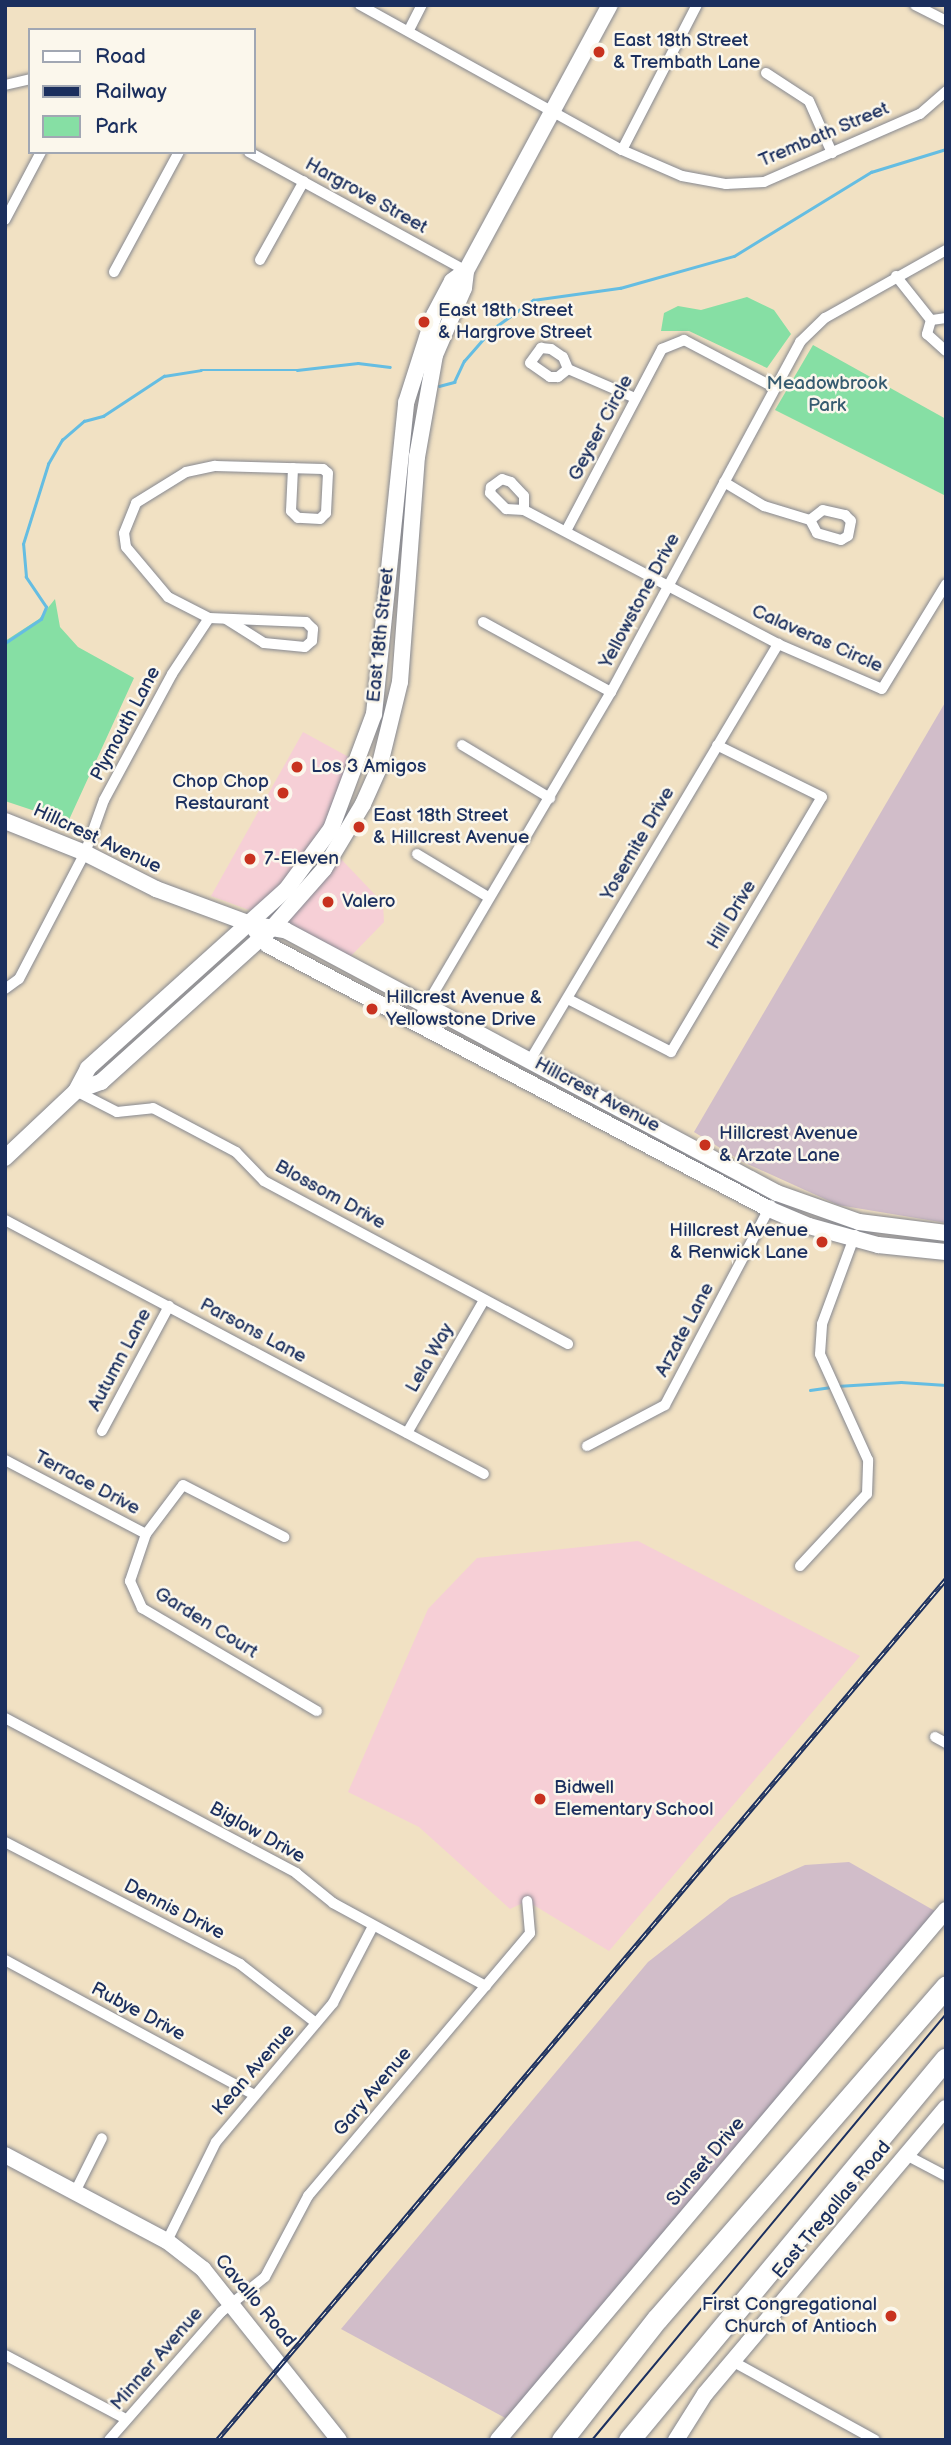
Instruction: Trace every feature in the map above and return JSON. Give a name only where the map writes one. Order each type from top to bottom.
[{"type":"highway","points":[[562,2440],[657,2319],[946,1986]]},
{"type":"highway","points":[[629,2440],[946,2058]]},
{"type":"main road","name":"East 18th Street","points":[[76,1091],[101,1082],[267,932],[305,895],[343,843],[379,768],[400,682],[424,409],[435,355],[464,288],[466,271],[610,5]]},
{"type":"main road","name":"East 18th Street","points":[[5,1158],[76,1091],[88,1069],[250,924],[311,859],[347,796],[362,756],[383,660],[406,403],[434,315],[452,281],[466,271]]},
{"type":"main road","name":"Hillcrest Avenue","points":[[5,821],[85,853],[156,889],[250,924],[426,1006],[777,1193],[859,1222],[946,1233]]},
{"type":"main road","name":"Hillcrest Avenue","points":[[267,932],[416,1023],[769,1209],[853,1238],[946,1252]]},
{"type":"main road","name":"Sunset Drive","points":[[498,2440],[946,1910]]},
{"type":"main road","name":"East Tregallas Road","points":[[676,2440],[705,2394],[946,2108]]},
{"type":"main road","name":"Cavallo Road","points":[[5,2155],[167,2241],[203,2269],[339,2440]]},
{"type":"street","name":"Trembath Street","points":[[360,5],[555,110],[622,150],[682,176],[726,184],[764,182],[920,114],[946,91]]},
{"type":"street","points":[[409,30],[422,5]]},
{"type":"street","points":[[622,150],[697,5]]},
{"type":"street","points":[[915,5],[946,22]]},
{"type":"street","points":[[766,73],[809,101],[832,153]]},
{"type":"street","points":[[5,85],[28,79]]},
{"type":"street","points":[[5,220],[40,154]]},
{"type":"street","points":[[114,272],[178,154]]},
{"type":"street","name":"Hargrove Street","points":[[252,154],[466,271]]},
{"type":"street","points":[[260,260],[304,181]]},
{"type":"street","name":"Yellowstone Drive","points":[[416,1023],[611,692],[773,387],[800,342],[825,318],[946,250]]},
{"type":"street","points":[[896,276],[931,320]]},
{"type":"street","points":[[931,320],[946,318]]},
{"type":"street","points":[[931,320],[927,334],[946,351]]},
{"type":"street","name":"Geyser Circle","points":[[566,531],[663,349],[684,340],[773,387]]},
{"type":"street","points":[[568,369],[635,398]]},
{"type":"street","points":[[226,619],[264,643],[305,647],[312,641],[313,629],[306,622],[209,618],[168,597],[126,547],[124,533],[136,503],[186,472],[215,466],[293,468],[323,469],[328,473],[326,513],[320,519],[298,518],[291,511],[293,468]]},
{"type":"street","points":[[724,482],[764,506],[810,520]]},
{"type":"street","points":[[524,510],[668,585]]},
{"type":"street","name":"Calaveras Circle","points":[[668,585],[778,644],[882,689],[946,584]]},
{"type":"street","name":"Plymouth Lane","points":[[5,989],[19,979],[85,853],[104,800],[172,674],[209,618]]},
{"type":"street","points":[[483,622],[611,692]]},
{"type":"street","name":"Yosemite Drive","points":[[529,1062],[778,644]]},
{"type":"street","points":[[462,745],[550,798]]},
{"type":"street","name":"Hill Drive","points":[[568,999],[671,1052],[822,797],[717,745]]},
{"type":"street","points":[[417,854],[488,897]]},
{"type":"street","name":"Blossom Drive","points":[[76,1091],[117,1112],[153,1108],[236,1152],[264,1181],[568,1345]]},
{"type":"street","name":"Arzate Lane","points":[[587,1446],[665,1405],[777,1193]]},
{"type":"street","name":"Parsons Lane","points":[[5,1220],[484,1474]]},
{"type":"street","points":[[800,1566],[867,1494],[868,1460],[820,1354],[822,1324],[859,1222]]},
{"type":"street","name":"Lela Way","points":[[407,1433],[484,1300]]},
{"type":"street","name":"Autumn Lane","points":[[102,1431],[169,1306]]},
{"type":"street","name":"Terrace Drive","points":[[5,1460],[146,1534],[183,1485],[284,1537]]},
{"type":"street","name":"Garden Court","points":[[146,1534],[130,1581],[142,1608],[317,1711]]},
{"type":"street","name":"Biglow Drive","points":[[5,1718],[296,1873],[332,1903],[486,1986]]},
{"type":"street","points":[[935,1737],[946,1744]]},
{"type":"street","name":"Dennis Drive","points":[[5,1842],[240,1964],[316,2023]]},
{"type":"street","name":"Gary Avenue","points":[[233,2304],[265,2277],[308,2196],[530,1933],[527,1901]]},
{"type":"street","name":"Kean Avenue","points":[[167,2241],[216,2142],[332,2003],[373,1926]]},
{"type":"street","name":"Rubye Drive","points":[[5,1960],[255,2095]]},
{"type":"street","points":[[75,2192],[102,2138]]},
{"type":"street","points":[[906,2155],[946,2176]]},
{"type":"street","name":"Minner Avenue","points":[[109,2440],[221,2312],[233,2304]]},
{"type":"street","points":[[5,2355],[126,2419]]},
{"type":"street","points":[[732,2361],[874,2440]]},
{"type":"shaded area","points":[[946,701],[946,1223],[838,1205],[743,1162],[694,1132]]},
{"type":"shaded area","points":[[303,732],[356,761],[320,837],[383,903],[384,922],[349,958],[271,918],[211,896]]},
{"type":"shaded area","points":[[638,1541],[860,1656],[609,1951],[527,1901],[510,1909],[419,1827],[348,1792],[428,1609],[477,1558]]},
{"type":"shaded area","points":[[849,1862],[942,1915],[513,2422],[341,2329],[648,1962],[730,1898],[805,1865]]},
{"type":"green space","name":"Meadowbrook Park","points":[[747,297],[774,310],[791,334],[767,368],[689,331],[661,331],[664,313],[678,306],[701,310]]},
{"type":"green space","name":"Meadowbrook Park","points":[[813,345],[946,419],[946,496],[775,410]]},
{"type":"green space","points":[[55,599],[60,627],[78,647],[134,678],[68,822],[5,801],[5,641],[39,619]]},
{"type":"waterway","points":[[439,386],[454,382],[464,361],[491,330],[533,300],[620,288],[734,256],[871,172],[946,149]]},
{"type":"waterway","points":[[5,643],[41,619],[46,607],[26,577],[23,544],[48,464],[62,440],[84,421],[103,416],[164,376],[201,370],[297,370],[358,363],[390,367]]},
{"type":"waterway","points":[[837,1386],[901,1382],[946,1385]]},
{"type":"waterway","points":[[810,1390],[831,1387]]},
{"type":"tram line","points":[[592,2440],[946,2014]]},
{"type":"railway","points":[[217,2440],[946,1579]]},
{"type":"place","name":"East 18th Street & Trembath Lane","points":[[599,52]]},
{"type":"place","name":"East 18th Street & Hargrove Street","points":[[424,322]]},
{"type":"place","name":"Los 3 Amigos","points":[[297,767]]},
{"type":"place","name":"Chop Chop Restaurant","points":[[283,793]]},
{"type":"place","name":"East 18th Street & Hillcrest Avenue","points":[[359,827]]},
{"type":"place","name":"7-Eleven","points":[[250,859]]},
{"type":"place","name":"Valero","points":[[328,902]]},
{"type":"place","name":"Hillcrest Avenue & Yellowstone Drive","points":[[372,1009]]},
{"type":"place","name":"Hillcrest Avenue & Arzate Lane","points":[[705,1145]]},
{"type":"place","name":"Hillcrest Avenue & Renwick Lane","points":[[822,1242]]},
{"type":"place","name":"Bidwell Elementary School","points":[[540,1799]]},
{"type":"place","name":"First Congregational Church of Antioch","points":[[891,2316]]}]
